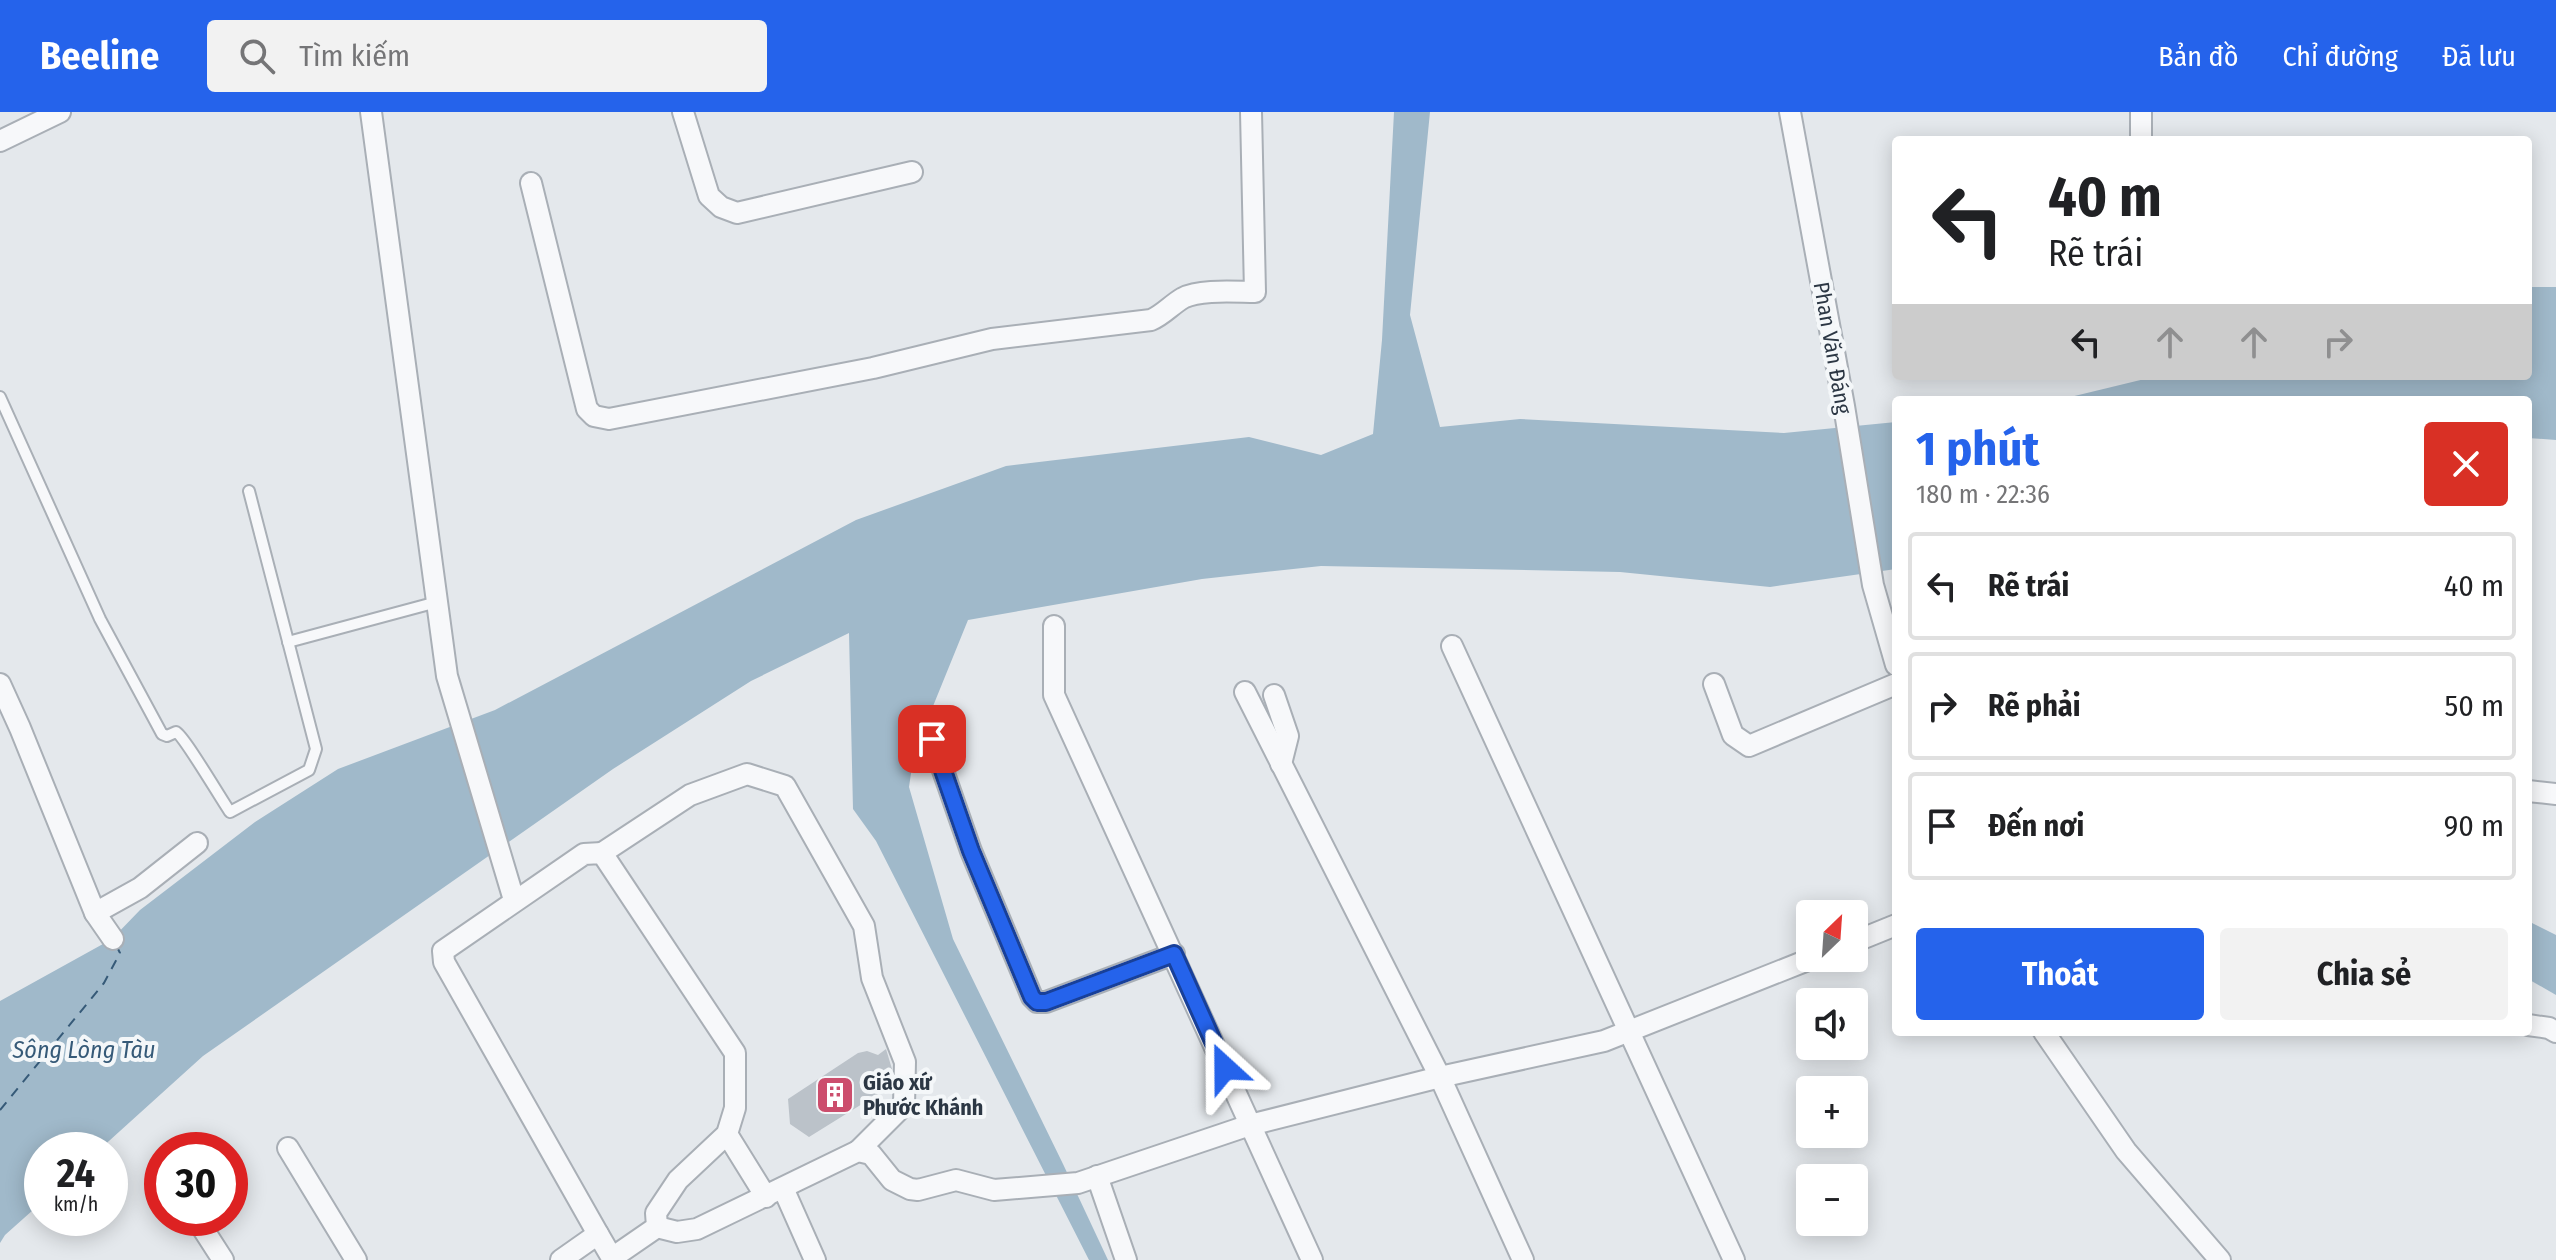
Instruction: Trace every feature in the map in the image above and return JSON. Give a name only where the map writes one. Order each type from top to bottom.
[{"type":"street","points":[[0,141],[60,112]]},
{"type":"street","points":[[371,112],[447,676],[514,900]]},
{"type":"street","points":[[683,112],[709,196],[721,207],[737,213],[912,172]]},
{"type":"street","points":[[531,183],[587,409],[594,416],[609,419],[873,368],[992,339],[1151,320],[1184,298],[1198,294],[1255,292],[1251,112]]},
{"type":"street","name":"Phan Văn Đáng","points":[[1790,112],[1873,585],[1892,651]]},
{"type":"street","points":[[2141,112],[2141,136]]},
{"type":"street","points":[[1054,626],[1054,695],[1312,1260]]},
{"type":"street","points":[[1452,646],[1734,1260]]},
{"type":"street","points":[[0,684],[95,913],[113,939]]},
{"type":"street","points":[[1714,684],[1733,735],[1749,746],[1892,686]]},
{"type":"street","points":[[1245,692],[1440,1077],[1523,1260]]},
{"type":"street","points":[[1274,695],[1288,736],[1281,764]]},
{"type":"street","points":[[0,735],[20,728]]},
{"type":"street","points":[[932,739],[971,851],[1032,997],[1037,1002],[1046,1002],[1174,954]]},
{"type":"street","points":[[747,774],[785,786],[864,926],[872,978],[905,1062],[904,1105],[858,1151],[697,1229],[677,1232],[657,1227],[612,1259],[444,962],[443,951],[584,854],[602,853],[690,795],[747,774]]},
{"type":"street","points":[[2532,791],[2556,794]]},
{"type":"street","points":[[95,913],[140,888],[197,843]]},
{"type":"street","points":[[602,853],[735,1053],[735,1108],[727,1134],[678,1180],[656,1213],[657,1227]]},
{"type":"street","points":[[1868,936],[1892,927]]},
{"type":"street","points":[[858,1151],[871,1154],[892,1180],[910,1189],[918,1190],[956,1180],[994,1190],[1088,1180],[1250,1125],[1440,1077],[1574,1049],[1629,1032],[1796,965]]},
{"type":"street","points":[[2532,1026],[2556,1032]]},
{"type":"street","points":[[2047,1036],[2126,1151],[2220,1260]]},
{"type":"street","points":[[727,1134],[774,1192],[815,1260]]},
{"type":"street","points":[[288,1148],[356,1260]]},
{"type":"street","points":[[1088,1180],[1126,1260]]},
{"type":"street","points":[[561,1260],[598,1234]]},
{"type":"street","points":[[208,1236],[223,1260]]},
{"type":"lane","points":[[0,397],[100,619],[162,734],[167,736],[179,732],[230,812],[309,770],[316,749],[249,491]]},
{"type":"lane","points":[[288,642],[437,602]]},
{"type":"water","name":"Sông Lòng Tàu","points":[[1394,112],[1430,112],[1410,315],[1440,427],[1520,419],[1784,433],[1892,422],[1892,570],[1770,587],[1620,572],[1321,566],[1202,579],[968,620],[914,753],[909,787],[953,939],[1108,1260],[1089,1260],[876,841],[853,809],[849,633],[751,681],[613,769],[203,1056],[119,1132],[24,1132],[24,1218],[0,1243],[0,1001],[112,939],[140,910],[255,822],[338,769],[495,710],[856,520],[1006,466],[1249,437],[1321,455],[1373,434],[1382,340]]},
{"type":"water","points":[[2532,287],[2556,287],[2556,440],[2532,438],[2532,396],[2074,396],[2140,380],[2532,380]]},
{"type":"water","points":[[2532,923],[2556,935],[2556,995],[2532,981]]},
{"type":"building","name":"Giáo xứ Phước Khánh","points":[[886,1049],[892,1069],[883,1091],[809,1137],[790,1124],[788,1099],[858,1053],[867,1051],[878,1055]]},
{"type":"ferry route","points":[[0,1110],[104,983],[120,953],[118,949]]},
{"type":"place","name":"Giáo xứ Phước Khánh","points":[[835,1095]]},
{"type":"route","points":[[932,739],[971,851],[1032,997],[1037,1002],[1046,1002],[1174,954],[1225,1068]]}]
